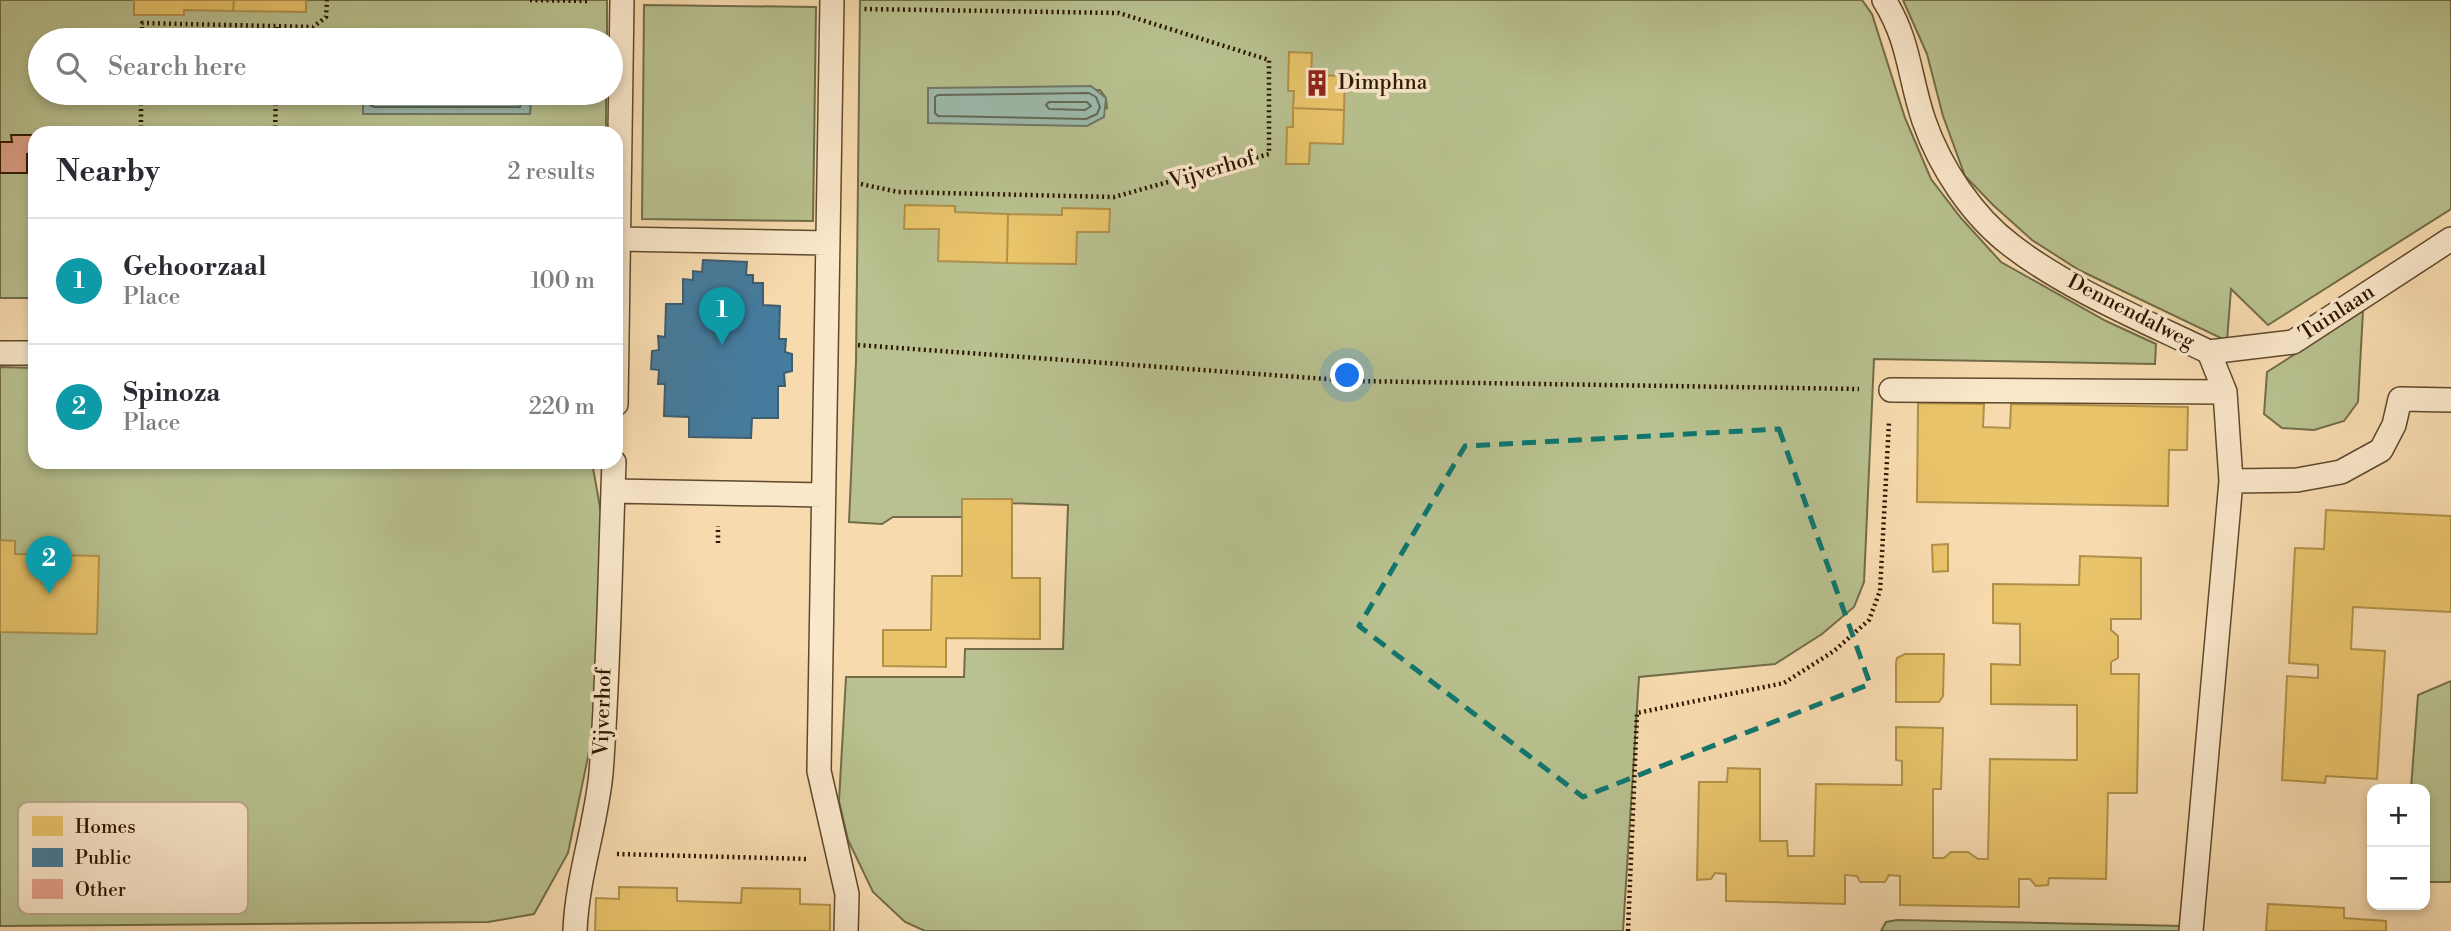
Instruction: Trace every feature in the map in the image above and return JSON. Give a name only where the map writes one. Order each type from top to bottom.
[{"type":"lane","name":"Dennendalweg","points":[[1884,0],[1910,56],[1924,121],[1972,209],[2011,246],[2056,274],[2209,352],[2225,392],[2231,481],[2191,931]]},
{"type":"lane","points":[[622,1],[622,28]]},
{"type":"lane","points":[[832,4],[819,772],[847,894],[846,931]]},
{"type":"lane","points":[[620,126],[621,105]]},
{"type":"lane","points":[[623,239],[828,243]]},
{"type":"lane","name":"Tuinlaan","points":[[2209,352],[2293,342],[2451,239]]},
{"type":"lane","points":[[0,353],[28,353]]},
{"type":"lane","points":[[1891,390],[2225,392]]},
{"type":"lane","points":[[2231,481],[2297,480],[2341,472],[2381,450],[2394,425],[2400,399],[2451,400]]},
{"type":"lane","name":"Vijverhof","points":[[575,931],[576,897],[589,854],[601,774],[614,469]]},
{"type":"lane","points":[[613,491],[823,495]]},
{"type":"path","points":[[142,28],[142,23],[313,27],[326,17],[327,0]]},
{"type":"path","points":[[530,0],[622,1]]},
{"type":"path","name":"Vijverhof","points":[[829,177],[898,192],[1114,197],[1269,154],[1269,60],[1119,13],[832,4]]},
{"type":"path","points":[[141,105],[141,126]]},
{"type":"path","points":[[275,126],[276,105]]},
{"type":"path","points":[[827,343],[1354,381],[1891,390],[1880,591],[1869,620],[1834,651],[1784,682],[1637,713],[1628,931]]},
{"type":"path","points":[[589,854],[839,859]]},
{"type":"highlighted area","points":[[1779,429],[1870,684],[1583,797],[1359,626],[1465,446]]},
{"type":"green space","points":[[0,0],[607,0],[607,28],[28,28],[28,105],[364,105],[364,114],[530,114],[530,105],[606,105],[606,126],[28,126],[28,298],[0,298]]},
{"type":"green space","points":[[860,0],[1862,0],[1872,14],[1905,118],[1931,179],[1961,218],[2001,262],[2106,321],[2156,344],[2155,364],[1874,359],[1864,582],[1854,607],[1822,634],[1775,664],[1639,677],[1623,931],[925,931],[905,922],[873,892],[848,840],[839,801],[846,677],[964,677],[965,649],[1063,649],[1068,505],[973,502],[973,517],[893,517],[882,524],[849,522],[856,361]],"holes":[[[929,88],[1100,90],[1106,98],[1107,108],[928,122]]]},
{"type":"green space","points":[[1903,0],[2451,0],[2451,209],[2268,325],[2231,289],[2227,341],[2079,270],[2032,240],[1965,176],[1943,116],[1927,54]]},
{"type":"green space","points":[[644,5],[816,7],[813,221],[642,219]]},
{"type":"green space","points":[[2363,311],[2358,402],[2344,421],[2314,430],[2282,428],[2264,414],[2267,372]]},
{"type":"green space","points":[[0,367],[28,368],[28,469],[593,469],[601,513],[594,728],[568,853],[534,914],[488,922],[0,926]]},
{"type":"green space","points":[[2451,681],[2451,882],[2430,882],[2430,784],[2411,784],[2418,695]]},
{"type":"green space","points":[[1897,920],[2184,926],[2184,931],[1881,931],[1886,922]]},
{"type":"water","points":[[1091,86],[1106,98],[1104,117],[1087,126],[928,123],[928,88]]},
{"type":"water","points":[[363,105],[530,105],[530,114],[363,114]]},
{"type":"building: Homes","points":[[134,0],[234,0],[233,11],[184,10],[184,15],[134,15]]},
{"type":"building: Homes","points":[[234,0],[306,0],[306,12],[233,11]]},
{"type":"building: Homes","name":"Dimphna","points":[[1289,52],[1312,53],[1311,75],[1345,76],[1344,110],[1293,108],[1294,91],[1288,91]]},
{"type":"building: Homes","name":"Dimphna","points":[[1293,108],[1344,110],[1343,144],[1310,143],[1309,164],[1286,164],[1287,127],[1293,127]]},
{"type":"building: Homes","points":[[905,205],[955,206],[955,212],[1008,214],[1007,263],[938,261],[939,229],[904,229]]},
{"type":"building: Homes","points":[[1062,208],[1110,209],[1109,232],[1077,232],[1076,264],[1007,263],[1008,214],[1062,215]]},
{"type":"building: Homes","points":[[1918,403],[1984,404],[1983,427],[2010,428],[2011,404],[2188,407],[2187,450],[2169,450],[2168,506],[1917,502]]},
{"type":"building: Homes","points":[[962,499],[1012,499],[1012,578],[1040,578],[1040,639],[946,638],[946,667],[883,666],[883,630],[931,630],[932,576],[962,576]]},
{"type":"building: Homes","points":[[2326,510],[2451,516],[2451,612],[2353,607],[2351,649],[2385,651],[2377,779],[2326,776],[2325,783],[2282,780],[2287,676],[2318,678],[2318,665],[2289,663],[2295,548],[2324,549]]},
{"type":"building: Homes","points":[[0,540],[15,541],[15,554],[99,556],[97,634],[0,632]]},
{"type":"building: Homes","points":[[1948,544],[1948,571],[1933,572],[1932,545]]},
{"type":"building: Homes","points":[[2080,556],[2141,558],[2141,619],[2111,619],[2111,630],[2118,636],[2118,658],[2111,662],[2111,674],[2139,674],[2137,793],[2108,793],[2106,879],[2049,878],[2048,885],[2036,886],[2030,879],[2019,879],[2019,907],[1900,905],[1900,876],[1889,875],[1885,882],[1860,882],[1857,876],[1845,875],[1845,904],[1726,901],[1726,874],[1715,873],[1711,879],[1697,880],[1699,782],[1727,782],[1728,768],[1760,769],[1760,841],[1787,841],[1788,856],[1814,856],[1816,784],[1902,785],[1902,761],[1896,760],[1896,727],[1943,728],[1941,789],[1933,789],[1933,858],[1944,858],[1951,852],[1968,852],[1978,859],[1988,859],[1990,759],[2077,760],[2077,705],[1991,704],[1991,664],[2020,665],[2020,624],[1993,623],[1993,584],[2079,585]]},
{"type":"building: Homes","points":[[1905,654],[1944,654],[1943,696],[1939,702],[1896,702],[1896,663],[1897,658]]},
{"type":"building: Homes","points":[[619,887],[677,888],[677,901],[741,903],[742,888],[800,889],[800,904],[830,905],[830,931],[595,931],[596,898],[619,899]]},
{"type":"building: Homes","points":[[2268,904],[2344,908],[2344,918],[2386,921],[2386,931],[2266,931]]},
{"type":"building: Public","points":[[703,260],[747,262],[746,275],[753,275],[753,283],[763,283],[763,305],[780,306],[779,339],[786,339],[785,352],[792,354],[792,371],[784,373],[785,386],[778,386],[778,418],[752,418],[751,438],[689,437],[689,417],[664,416],[665,384],[658,384],[659,370],[651,369],[652,351],[659,350],[658,336],[665,337],[666,304],[683,304],[683,279],[693,280],[693,271],[702,272]]},
{"type":"building: Other","points":[[11,135],[28,135],[27,173],[0,173],[0,142],[12,142]]},
{"type":"place","name":"Dimphna","points":[[1317,83]]},
{"type":"place","name":"Gehoorzaal","points":[[722,345]]},
{"type":"place","name":"Spinoza","points":[[49,594]]}]
